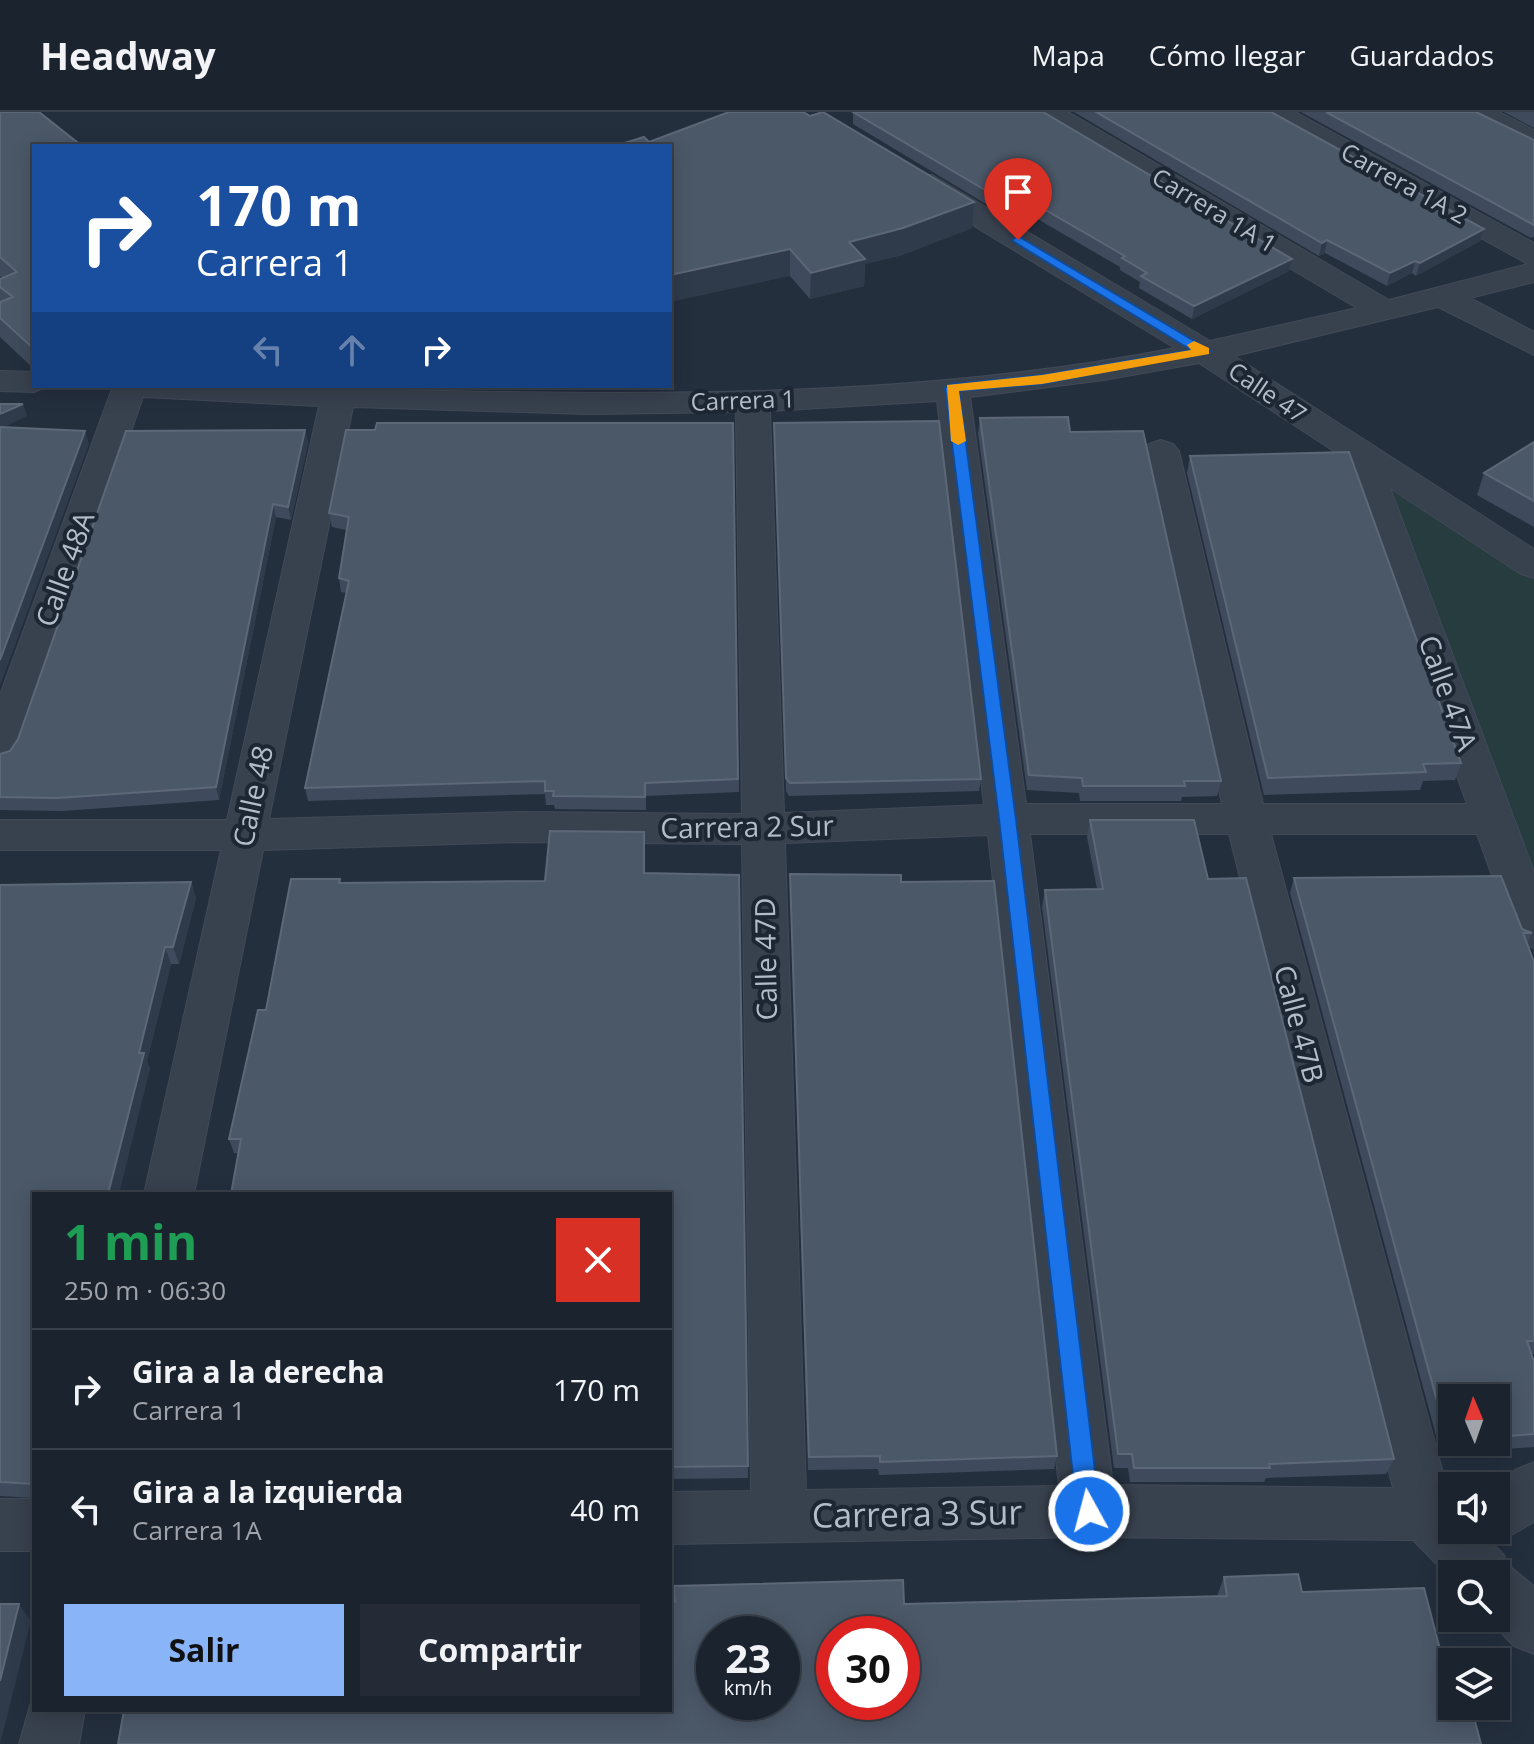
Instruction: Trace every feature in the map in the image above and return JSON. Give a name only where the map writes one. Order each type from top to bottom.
[{"type":"street","name":"Carrera 1A 1","points":[[1047,112],[1382,309]]},
{"type":"street","name":"Carrera 1A 2","points":[[1274,112],[1534,256]]},
{"type":"street","points":[[1477,112],[1534,142]]},
{"type":"street","points":[[899,168],[1204,351]]},
{"type":"street","name":"Calle 47","points":[[1204,351],[1534,272]]},
{"type":"street","points":[[1442,296],[1534,345]]},
{"type":"street","name":"Calle 47","points":[[1204,351],[1360,456],[1534,566]]},
{"type":"street","name":"Carrera 1","points":[[169,388],[338,397],[664,404],[753,402],[1042,380],[1204,351]]},
{"type":"street","points":[[0,381],[32,382]]},
{"type":"street","name":"Calle 48A","points":[[0,751],[131,388]]},
{"type":"street","points":[[952,388],[1007,819],[1089,1511]]},
{"type":"street","name":"Calle 48","points":[[169,1192],[338,397]]},
{"type":"street","name":"Calle 47D","points":[[753,402],[779,1516]]},
{"type":"street","name":"Calle 47B","points":[[1161,451],[1246,819],[1438,1511]]},
{"type":"street","name":"Calle 47A","points":[[1360,456],[1534,931]]},
{"type":"street","name":"Carrera 2 Sur","points":[[0,835],[245,835],[519,827],[763,829],[1007,819],[1495,819]]},
{"type":"street","points":[[1510,1508],[1534,1488]]},
{"type":"street","name":"Carrera 3 Sur","points":[[672,1518],[1089,1511],[1438,1515]]},
{"type":"street","points":[[0,1525],[32,1525]]},
{"type":"street","name":"Calle 47B","points":[[1461,1544],[1473,1560]]},
{"type":"street","points":[[1510,1601],[1534,1626]]},
{"type":"street","points":[[49,1744],[56,1712]]},
{"type":"green space","points":[[1363,457],[1534,569],[1534,936]]},
{"type":"building","points":[[0,112],[39,112],[79,144],[32,144],[32,347],[0,318],[0,302],[13,297],[0,287],[0,279],[17,272],[0,257]]},
{"type":"building","points":[[729,112],[803,112],[810,116],[823,112],[974,202],[903,228],[849,242],[865,259],[811,273],[790,249],[672,275],[672,144],[621,144],[644,137],[649,142]]},
{"type":"building","points":[[853,112],[1043,112],[1292,259],[1194,306],[1141,276],[1147,273],[1122,258],[1125,256],[1023,197],[1007,203]]},
{"type":"building","points":[[1096,112],[1271,112],[1484,229],[1420,263],[1415,261],[1390,273],[1327,240],[1322,243]]},
{"type":"building","points":[[1326,112],[1476,112],[1534,140],[1534,225]]},
{"type":"building","points":[[0,404],[23,404],[0,414]]},
{"type":"building","points":[[1068,417],[1070,432],[1143,431],[1221,781],[1184,781],[1185,786],[1083,786],[1082,778],[1029,775],[980,418]]},
{"type":"building","points":[[939,421],[981,779],[790,783],[786,778],[774,423]]},
{"type":"building","points":[[377,423],[733,423],[738,779],[645,783],[645,797],[553,796],[554,791],[545,791],[545,781],[305,788],[349,581],[339,578],[349,517],[329,513],[346,430],[375,430]]},
{"type":"building","points":[[0,427],[85,431],[0,660]]},
{"type":"building","points":[[305,430],[288,507],[273,504],[216,787],[58,798],[0,797],[0,754],[10,751],[18,739],[126,431]]},
{"type":"building","points":[[1534,442],[1534,501],[1484,473]]},
{"type":"building","points":[[1349,452],[1461,763],[1423,764],[1426,772],[1268,778],[1190,456]]},
{"type":"building","points":[[1090,820],[1194,820],[1208,879],[1246,878],[1394,1459],[1269,1464],[1270,1468],[1134,1468],[1132,1454],[1118,1454],[1045,890],[1103,889]]},
{"type":"building","points":[[550,831],[644,832],[644,873],[739,875],[748,1466],[672,1467],[672,1192],[231,1192],[241,1139],[229,1139],[258,1010],[266,1010],[291,879],[340,879],[339,883],[545,881]]},
{"type":"building","points":[[790,874],[901,875],[901,882],[994,881],[1057,1456],[880,1462],[880,1456],[809,1457]]},
{"type":"building","points":[[1501,876],[1522,929],[1532,933],[1523,933],[1534,962],[1534,1341],[1527,1341],[1534,1362],[1534,1434],[1510,1436],[1510,1384],[1438,1384],[1438,1404],[1294,878]]},
{"type":"building","points":[[191,882],[173,947],[165,947],[139,1053],[144,1053],[109,1192],[32,1192],[32,1484],[0,1482],[0,885]]},
{"type":"building","points":[[1298,1574],[1302,1592],[1424,1588],[1440,1648],[1438,1720],[1475,1720],[1481,1744],[118,1744],[124,1712],[672,1712],[674,1586],[903,1580],[904,1604],[1227,1596],[1224,1577]]},
{"type":"building","points":[[0,1604],[19,1604],[0,1681]]},
{"type":"slow traffic","points":[[958,441],[952,388],[1042,380],[1204,351],[1194,345]]},
{"type":"route","points":[[1018,240],[1204,351],[1042,380],[952,388],[1007,819],[1089,1511]]}]
